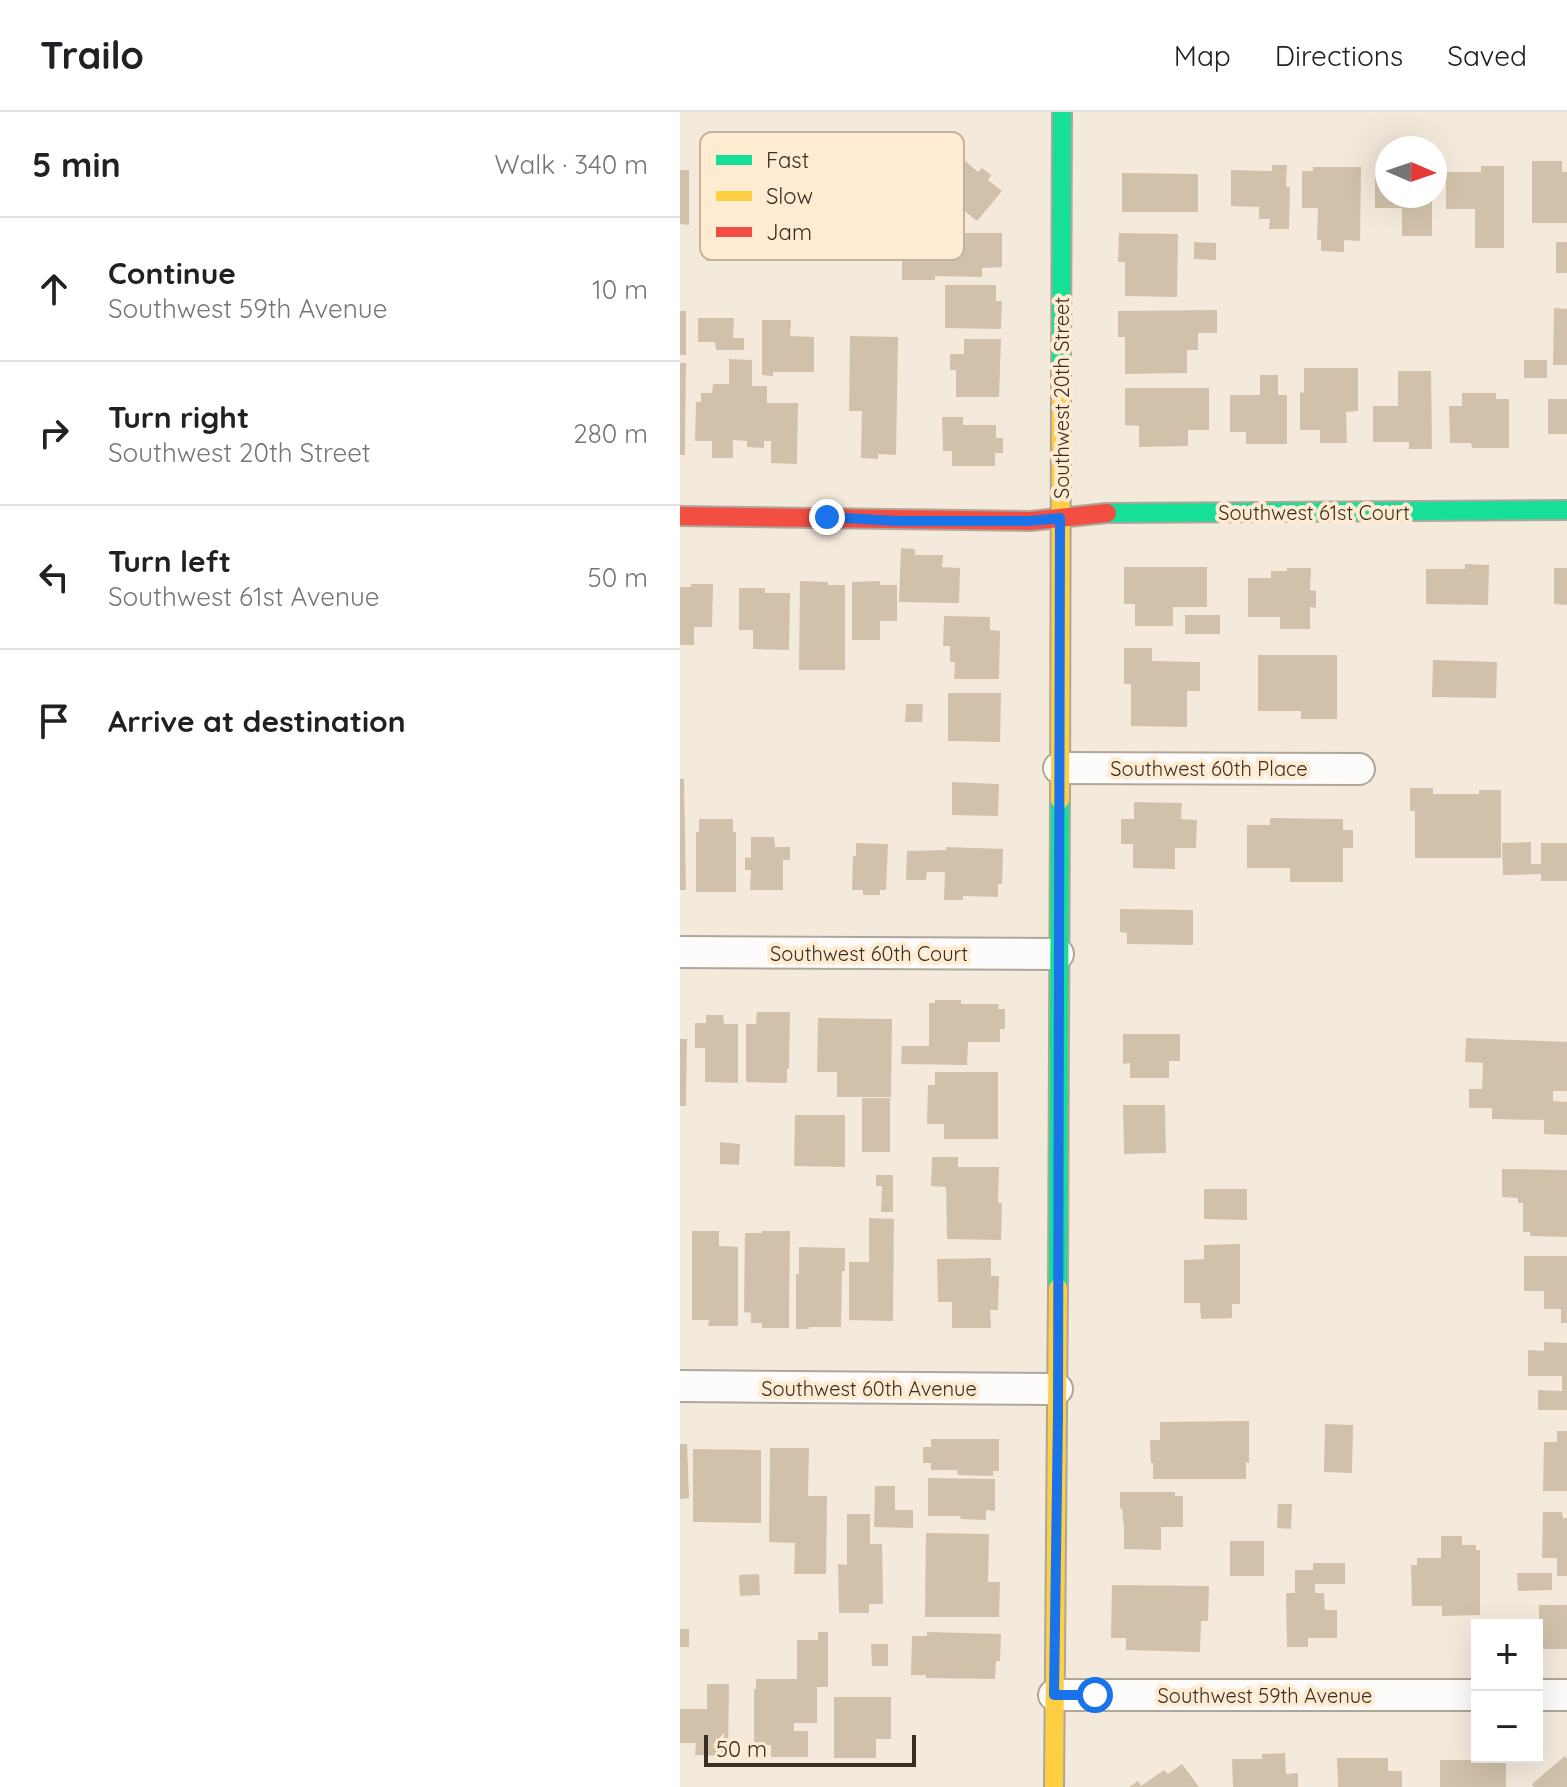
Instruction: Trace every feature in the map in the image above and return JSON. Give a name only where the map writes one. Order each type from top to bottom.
[{"type":"street","name":"Southwest 20th Street","points":[[1054,1787],[1062,112]]},
{"type":"street","name":"Southwest 61st Court","points":[[680,516],[1015,521],[1114,512],[1567,510]]},
{"type":"street","name":"Southwest 60th Place","points":[[1059,768],[1359,769]]},
{"type":"street","name":"Southwest 60th Court","points":[[680,952],[1058,954]]},
{"type":"street","name":"Southwest 60th Avenue","points":[[680,1386],[1057,1389]]},
{"type":"street","name":"Southwest 59th Avenue","points":[[1054,1695],[1471,1695]]},
{"type":"street","points":[[1543,1695],[1567,1695]]},
{"type":"building","points":[[964,160],[978,172],[982,168],[991,175],[988,180],[1002,191],[977,221],[964,210]]},
{"type":"building","points":[[1532,161],[1562,161],[1562,172],[1567,172],[1567,223],[1532,223]]},
{"type":"building","points":[[1272,165],[1287,165],[1289,229],[1269,229],[1270,219],[1259,219],[1259,207],[1231,206],[1231,170],[1272,171]]},
{"type":"building","points":[[1481,166],[1504,166],[1504,248],[1475,248],[1475,209],[1446,209],[1447,172],[1481,172]]},
{"type":"building","points":[[1313,167],[1361,167],[1360,241],[1344,240],[1344,252],[1321,251],[1321,240],[1317,240],[1318,208],[1302,208],[1302,171],[1313,171]]},
{"type":"building","points":[[680,170],[689,170],[689,225],[680,224]]},
{"type":"building","points":[[1122,173],[1198,174],[1198,212],[1122,212]]},
{"type":"building","points":[[1402,208],[1432,208],[1432,236],[1402,236]]},
{"type":"building","points":[[964,233],[1002,233],[1002,267],[982,268],[982,277],[935,276],[935,280],[902,280],[902,260],[964,260]]},
{"type":"building","points":[[1119,233],[1178,234],[1177,297],[1125,296],[1125,262],[1118,262]]},
{"type":"building","points":[[1194,242],[1216,243],[1216,260],[1194,259]]},
{"type":"building","points":[[1556,242],[1567,242],[1567,273],[1556,273]]},
{"type":"building","points":[[945,285],[996,285],[996,301],[1002,301],[1001,329],[945,328]]},
{"type":"building","points":[[1554,308],[1567,309],[1567,365],[1553,365]]},
{"type":"building","points":[[1217,310],[1217,333],[1198,333],[1198,350],[1187,350],[1187,373],[1125,374],[1125,337],[1118,337],[1118,311]]},
{"type":"building","points":[[680,311],[686,311],[686,355],[680,355]]},
{"type":"building","points":[[698,318],[734,318],[733,338],[744,338],[744,350],[716,350],[715,342],[698,342]]},
{"type":"building","points":[[762,320],[791,320],[790,336],[814,337],[814,372],[762,375]]},
{"type":"building","points":[[850,336],[898,337],[896,455],[878,454],[878,459],[861,458],[862,411],[849,411]]},
{"type":"building","points":[[964,339],[1001,339],[999,397],[956,397],[956,370],[950,370],[950,354],[964,354]]},
{"type":"building","points":[[729,359],[752,360],[752,386],[767,386],[767,403],[798,403],[797,464],[771,463],[771,441],[764,441],[764,448],[747,447],[747,441],[733,440],[733,458],[712,458],[712,441],[695,441],[696,402],[701,402],[701,393],[712,393],[713,384],[729,384]]},
{"type":"building","points":[[1524,360],[1547,360],[1547,378],[1524,378]]},
{"type":"building","points":[[680,363],[686,363],[685,455],[680,455]]},
{"type":"building","points":[[1304,368],[1358,368],[1358,411],[1346,412],[1347,443],[1320,443],[1320,430],[1300,430],[1300,392],[1304,393]]},
{"type":"building","points":[[1398,371],[1431,371],[1432,449],[1409,449],[1409,442],[1373,442],[1373,406],[1398,406]]},
{"type":"building","points":[[1260,375],[1278,375],[1278,395],[1287,395],[1287,444],[1246,444],[1246,432],[1230,432],[1230,395],[1260,395]]},
{"type":"building","points":[[1125,388],[1209,388],[1209,430],[1188,430],[1188,446],[1139,447],[1139,426],[1125,425]]},
{"type":"building","points":[[1462,393],[1496,393],[1496,399],[1509,399],[1509,448],[1472,448],[1471,443],[1450,443],[1449,406],[1462,406]]},
{"type":"building","points":[[1548,399],[1567,399],[1567,434],[1548,434]]},
{"type":"building","points":[[942,417],[963,417],[963,425],[996,425],[996,438],[1003,438],[1003,453],[995,453],[995,466],[952,466],[952,451],[943,451]]},
{"type":"building","points":[[901,548],[915,549],[915,555],[943,555],[942,567],[960,568],[959,603],[899,602]]},
{"type":"building","points":[[1465,564],[1489,565],[1488,605],[1426,604],[1426,569],[1465,569]]},
{"type":"building","points":[[1124,567],[1207,567],[1207,607],[1173,607],[1173,626],[1135,626],[1135,604],[1124,604]]},
{"type":"building","points":[[1287,568],[1311,568],[1310,590],[1316,591],[1316,608],[1310,607],[1310,629],[1280,629],[1280,617],[1248,617],[1248,578],[1271,578],[1271,571],[1287,571]]},
{"type":"building","points":[[1554,568],[1567,568],[1567,605],[1554,604]]},
{"type":"building","points":[[800,581],[845,585],[845,670],[799,670]]},
{"type":"building","points":[[880,581],[880,585],[897,585],[897,621],[880,621],[880,640],[852,640],[852,582]]},
{"type":"building","points":[[691,584],[713,584],[712,627],[694,627],[694,645],[680,645],[680,587],[691,587]]},
{"type":"building","points":[[739,588],[765,588],[765,593],[790,593],[789,650],[753,649],[753,630],[739,630]]},
{"type":"building","points":[[1185,615],[1220,615],[1220,634],[1185,634]]},
{"type":"building","points":[[944,616],[990,617],[990,630],[1000,631],[999,679],[954,679],[955,662],[950,662],[950,646],[943,646]]},
{"type":"building","points":[[1124,648],[1152,648],[1152,661],[1200,662],[1200,691],[1187,691],[1187,727],[1131,726],[1131,684],[1124,684]]},
{"type":"building","points":[[1258,655],[1337,655],[1337,719],[1301,719],[1301,711],[1258,711]]},
{"type":"building","points":[[1433,660],[1497,662],[1496,698],[1432,697]]},
{"type":"building","points":[[948,693],[1001,693],[1000,742],[948,741]]},
{"type":"building","points":[[906,704],[923,704],[922,722],[905,722]]},
{"type":"building","points":[[680,779],[684,779],[686,890],[680,890]]},
{"type":"building","points":[[952,782],[999,784],[998,816],[952,815]]},
{"type":"building","points":[[1410,788],[1433,788],[1433,794],[1479,794],[1479,790],[1501,790],[1501,858],[1415,858],[1415,811],[1410,811]]},
{"type":"building","points":[[1134,802],[1182,803],[1181,819],[1197,820],[1196,848],[1175,848],[1175,869],[1133,868],[1133,844],[1121,844],[1121,819],[1134,819]]},
{"type":"building","points":[[1270,818],[1343,819],[1343,830],[1353,830],[1353,848],[1343,848],[1343,882],[1290,882],[1290,868],[1247,868],[1247,825],[1270,825]]},
{"type":"building","points":[[699,819],[733,819],[733,832],[736,832],[736,892],[696,892],[696,832],[699,832]]},
{"type":"building","points":[[751,837],[774,837],[775,847],[790,847],[790,860],[783,860],[783,890],[750,890],[751,870],[745,870],[745,857],[751,858]]},
{"type":"building","points":[[1531,842],[1531,864],[1541,864],[1541,843],[1567,843],[1567,881],[1541,881],[1541,874],[1503,875],[1502,843]]},
{"type":"building","points":[[856,843],[888,844],[886,890],[880,890],[880,895],[863,895],[863,890],[852,890]]},
{"type":"building","points":[[946,847],[1003,849],[1002,884],[998,884],[998,897],[963,896],[963,900],[944,900],[945,872],[927,872],[926,880],[906,880],[907,851],[946,850]]},
{"type":"building","points":[[1120,909],[1193,910],[1193,945],[1127,944],[1127,933],[1120,932]]},
{"type":"building","points":[[935,1000],[999,1004],[998,1009],[1005,1009],[1005,1029],[1000,1029],[1000,1042],[968,1042],[967,1065],[901,1064],[902,1046],[929,1046],[929,1003],[935,1003]]},
{"type":"building","points":[[757,1012],[790,1012],[787,1083],[746,1082],[746,1024],[756,1024]]},
{"type":"building","points":[[706,1015],[723,1015],[724,1024],[738,1024],[738,1083],[705,1082],[705,1048],[695,1048],[695,1023],[706,1023]]},
{"type":"building","points":[[818,1018],[892,1019],[891,1097],[837,1097],[837,1072],[817,1072]]},
{"type":"building","points":[[1123,1034],[1180,1034],[1180,1061],[1169,1061],[1169,1078],[1130,1078],[1130,1063],[1123,1064]]},
{"type":"building","points":[[1466,1038],[1567,1042],[1567,1091],[1553,1091],[1553,1101],[1567,1102],[1567,1135],[1544,1134],[1544,1120],[1492,1119],[1492,1108],[1469,1108],[1469,1089],[1482,1089],[1483,1063],[1465,1062]]},
{"type":"building","points":[[680,1039],[687,1039],[686,1106],[680,1106]]},
{"type":"building","points":[[935,1072],[998,1072],[998,1139],[944,1139],[944,1124],[927,1124],[928,1085],[935,1085]]},
{"type":"building","points":[[862,1098],[890,1098],[890,1152],[862,1152]]},
{"type":"building","points":[[1123,1105],[1165,1105],[1166,1153],[1124,1154]]},
{"type":"building","points":[[795,1115],[845,1115],[845,1167],[794,1166]]},
{"type":"building","points":[[720,1142],[740,1144],[739,1165],[720,1164]]},
{"type":"building","points":[[932,1157],[958,1157],[958,1167],[999,1167],[1001,1240],[947,1239],[946,1187],[931,1186]]},
{"type":"building","points":[[1502,1169],[1567,1170],[1567,1237],[1530,1236],[1530,1232],[1523,1232],[1523,1203],[1518,1203],[1518,1198],[1502,1197]]},
{"type":"building","points":[[876,1175],[893,1175],[893,1212],[881,1212],[882,1186],[876,1186]]},
{"type":"building","points":[[1204,1189],[1247,1189],[1247,1220],[1204,1219]]},
{"type":"building","points":[[869,1218],[894,1219],[893,1321],[849,1320],[849,1262],[869,1262]]},
{"type":"building","points":[[692,1231],[719,1231],[719,1246],[738,1247],[738,1326],[708,1326],[709,1320],[692,1320]]},
{"type":"building","points":[[790,1231],[789,1328],[762,1328],[762,1323],[751,1323],[751,1313],[744,1312],[745,1233]]},
{"type":"building","points":[[1240,1244],[1240,1304],[1232,1304],[1232,1318],[1201,1319],[1200,1303],[1184,1303],[1184,1260],[1204,1259],[1204,1245]]},
{"type":"building","points":[[799,1247],[845,1248],[841,1327],[796,1329]]},
{"type":"building","points":[[1524,1256],[1567,1256],[1567,1323],[1561,1323],[1561,1309],[1544,1309],[1544,1291],[1524,1291]]},
{"type":"building","points":[[991,1258],[991,1276],[999,1276],[998,1310],[990,1310],[991,1328],[952,1328],[952,1302],[938,1302],[937,1259]]},
{"type":"building","points":[[1544,1342],[1567,1343],[1567,1410],[1538,1410],[1538,1390],[1562,1391],[1562,1376],[1528,1376],[1528,1350],[1544,1351]]},
{"type":"building","points":[[1249,1421],[1246,1479],[1153,1479],[1150,1440],[1160,1440],[1160,1422]]},
{"type":"building","points":[[1325,1424],[1353,1425],[1352,1473],[1324,1472]]},
{"type":"building","points":[[1557,1431],[1567,1431],[1567,1491],[1543,1491],[1544,1442],[1557,1442]]},
{"type":"building","points":[[931,1439],[999,1439],[999,1471],[993,1471],[993,1476],[958,1475],[957,1470],[931,1470],[931,1463],[923,1463],[923,1447],[931,1447]]},
{"type":"building","points":[[680,1444],[687,1444],[689,1498],[680,1499]]},
{"type":"building","points":[[770,1448],[809,1448],[808,1496],[827,1496],[826,1574],[794,1574],[795,1543],[769,1542]]},
{"type":"building","points":[[693,1449],[761,1450],[761,1523],[693,1522]]},
{"type":"building","points":[[928,1478],[995,1479],[995,1511],[986,1510],[986,1520],[928,1516]]},
{"type":"building","points":[[875,1486],[895,1486],[895,1510],[913,1510],[913,1528],[874,1527]]},
{"type":"building","points":[[1120,1492],[1175,1492],[1175,1496],[1183,1496],[1183,1527],[1161,1527],[1161,1550],[1124,1549]]},
{"type":"building","points":[[1278,1504],[1292,1504],[1291,1529],[1277,1528]]},
{"type":"building","points":[[1543,1512],[1562,1512],[1563,1518],[1567,1518],[1567,1576],[1557,1576],[1557,1558],[1542,1558]]},
{"type":"building","points":[[847,1514],[870,1514],[870,1544],[882,1544],[883,1604],[869,1604],[869,1613],[839,1613],[838,1564],[847,1565]]},
{"type":"building","points":[[926,1533],[989,1534],[988,1582],[1000,1582],[999,1617],[925,1617]]},
{"type":"building","points":[[1441,1536],[1462,1536],[1462,1545],[1476,1545],[1476,1550],[1480,1550],[1480,1615],[1442,1616],[1442,1606],[1412,1606],[1411,1565],[1417,1565],[1417,1558],[1441,1558]]},
{"type":"building","points":[[1230,1541],[1264,1541],[1264,1576],[1230,1576]]},
{"type":"building","points":[[1313,1563],[1345,1563],[1345,1584],[1315,1584],[1315,1593],[1324,1593],[1325,1610],[1337,1610],[1337,1638],[1308,1638],[1308,1647],[1287,1647],[1286,1593],[1295,1593],[1295,1570],[1313,1570]]},
{"type":"building","points":[[1517,1573],[1552,1573],[1552,1590],[1518,1591]]},
{"type":"building","points":[[759,1574],[760,1595],[740,1596],[739,1575]]},
{"type":"building","points":[[1112,1585],[1209,1586],[1208,1621],[1201,1621],[1200,1652],[1126,1650],[1126,1638],[1111,1638]]},
{"type":"building","points":[[1539,1605],[1567,1605],[1567,1649],[1543,1649],[1543,1619],[1539,1619]]},
{"type":"building","points":[[680,1629],[689,1629],[689,1647],[680,1647]]},
{"type":"building","points":[[818,1632],[828,1632],[828,1687],[817,1687],[817,1723],[794,1723],[794,1731],[808,1731],[808,1757],[771,1757],[771,1745],[754,1746],[756,1679],[797,1679],[797,1640],[818,1640]]},
{"type":"building","points":[[927,1632],[1001,1634],[1000,1661],[996,1661],[995,1679],[911,1675],[912,1636],[927,1636]]},
{"type":"building","points":[[871,1644],[888,1644],[888,1666],[872,1666]]},
{"type":"building","points":[[707,1684],[729,1684],[728,1756],[695,1755],[696,1743],[680,1743],[680,1709],[707,1709]]},
{"type":"building","points":[[834,1697],[891,1697],[891,1739],[876,1739],[876,1758],[834,1758]]},
{"type":"building","points":[[1285,1753],[1286,1774],[1298,1773],[1298,1787],[1233,1787],[1232,1759],[1262,1759],[1262,1754]]},
{"type":"building","points":[[1565,1756],[1567,1787],[1534,1787],[1532,1784]]},
{"type":"building","points":[[1337,1758],[1388,1758],[1388,1771],[1402,1771],[1402,1787],[1338,1787]]},
{"type":"building","points":[[1440,1760],[1506,1763],[1506,1787],[1440,1787]]},
{"type":"building","points":[[1182,1764],[1199,1787],[1129,1787],[1138,1781],[1141,1786],[1164,1770],[1168,1774]]},
{"type":"traffic: fast","points":[[1061,381],[1062,112]]},
{"type":"traffic: fast","points":[[1107,513],[1567,510]]},
{"type":"traffic: fast","points":[[1058,1288],[1060,800]]},
{"type":"traffic: slow","points":[[1060,800],[1061,381]]},
{"type":"traffic: slow","points":[[1054,1787],[1058,1288]]},
{"type":"traffic: jam","points":[[680,516],[1030,521],[1107,513]]},
{"type":"route","points":[[827,517],[897,521],[1030,521],[1060,518],[1058,1415],[1054,1695],[1095,1695]]}]
